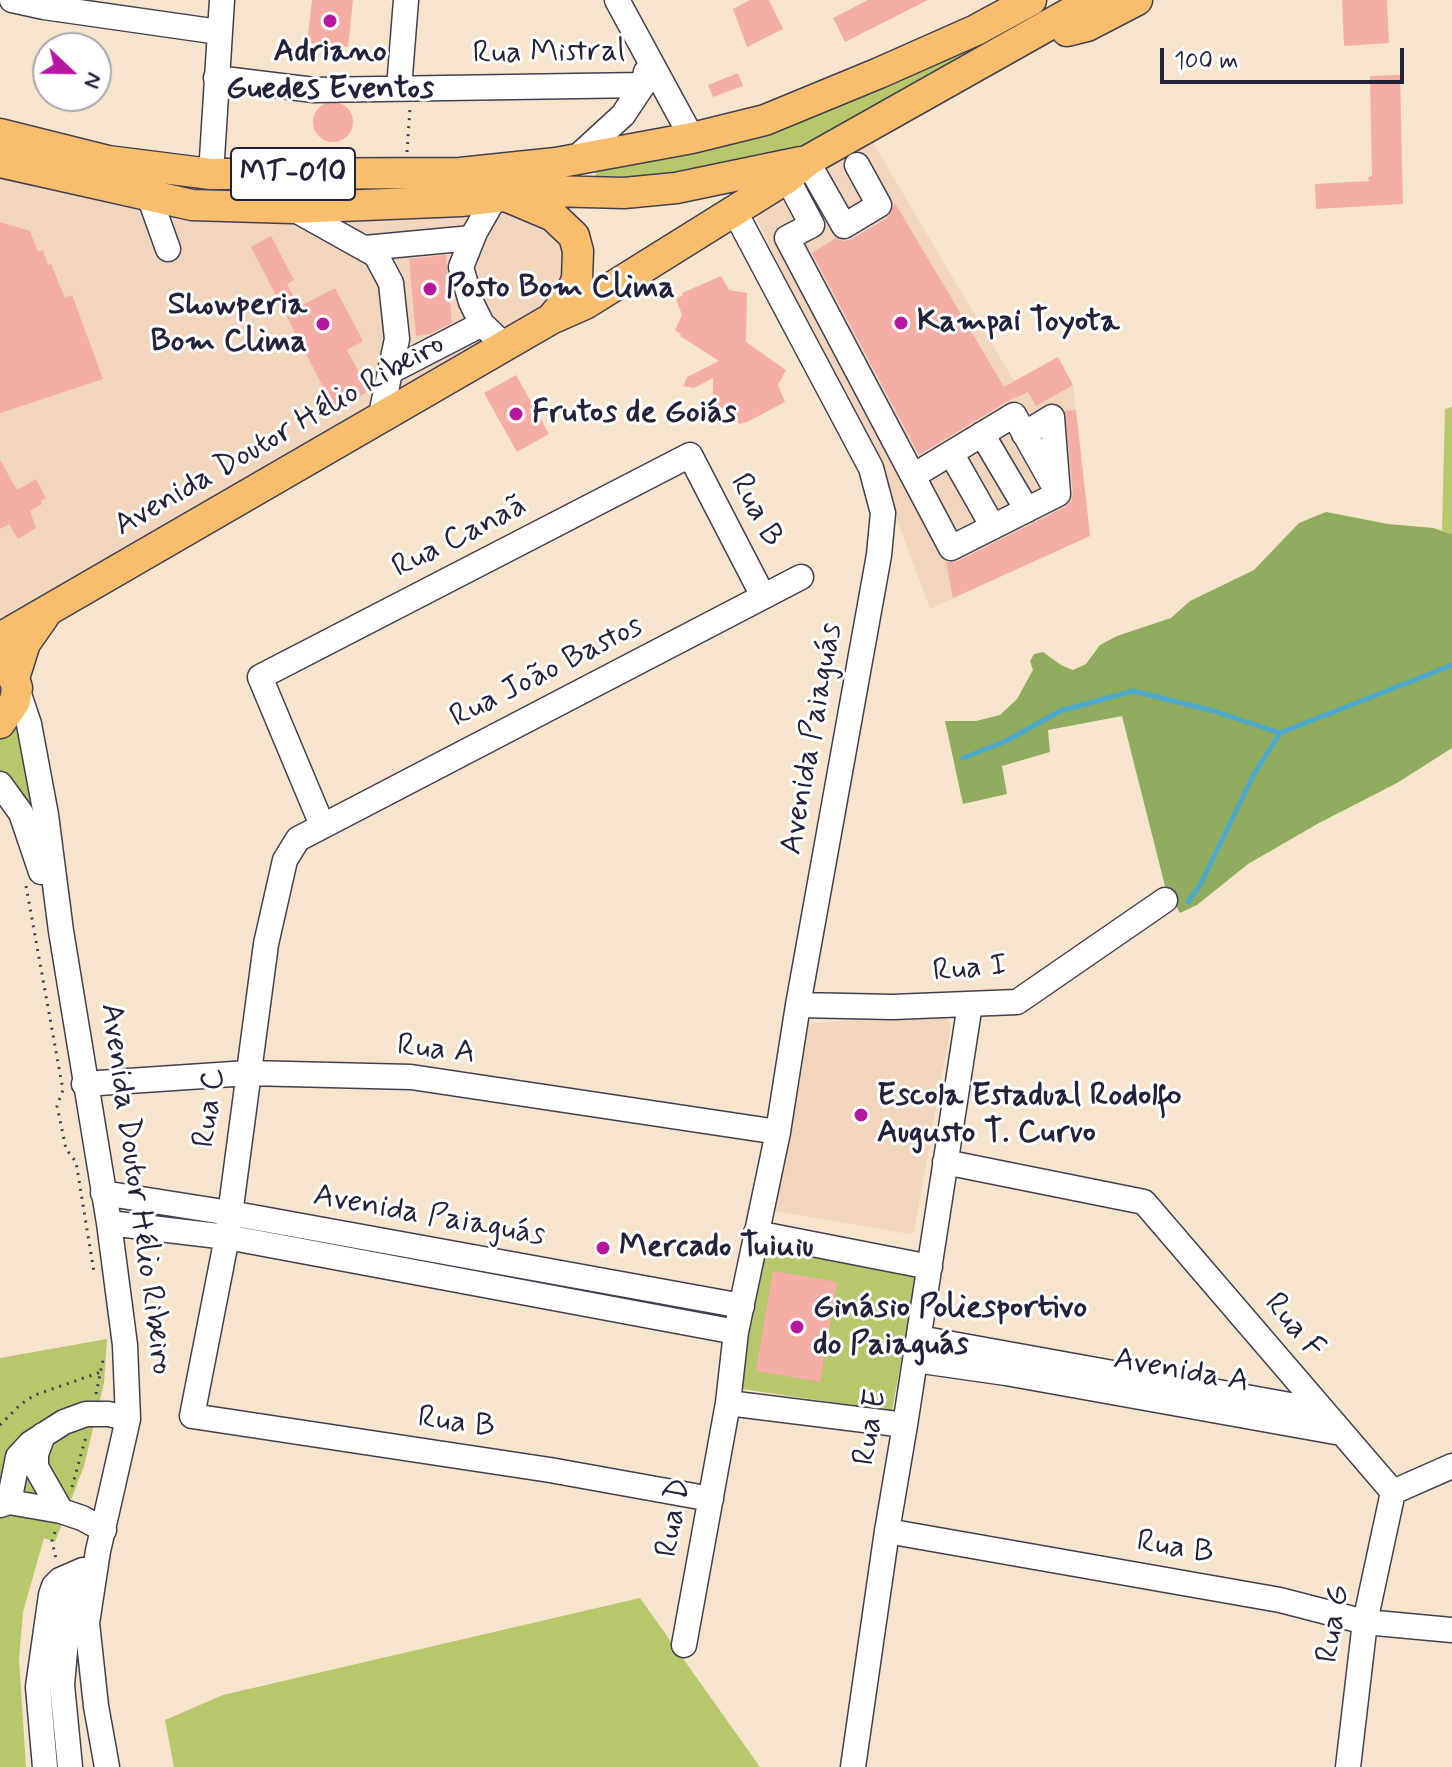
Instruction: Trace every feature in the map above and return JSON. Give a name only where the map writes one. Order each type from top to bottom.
[{"type":"main road","name":"MT-010","points":[[0,134],[108,161],[211,174],[460,173],[574,160],[692,138],[765,120],[879,73],[993,11],[1031,0]]},
{"type":"main road","points":[[501,197],[549,191],[624,193],[797,170],[1026,40],[1091,22],[1137,0]]},
{"type":"main road","name":"MT-010","points":[[0,162],[192,205],[292,208],[422,204],[501,197],[553,216],[574,236],[578,251],[577,279],[570,296],[551,319]]},
{"type":"main road","name":"Avenida Doutor Hélio Ribeiro","points":[[0,638],[551,319],[585,304],[797,170]]},
{"type":"main road","name":"Avenida Doutor Hélio Ribeiro","points":[[0,723],[15,701],[10,677],[25,643],[45,614]]},
{"type":"street","points":[[12,0],[219,32]]},
{"type":"street","points":[[211,174],[222,0]]},
{"type":"street","points":[[405,88],[406,0]]},
{"type":"street","name":"Rua Mistral","points":[[617,0],[646,73],[692,138]]},
{"type":"street","points":[[574,160],[623,115],[646,73]]},
{"type":"street","name":"Rua Mistral","points":[[216,78],[314,90],[405,88],[646,73]]},
{"type":"street","points":[[797,170],[844,226],[879,205],[857,165]]},
{"type":"street","points":[[797,170],[812,225]]},
{"type":"street","points":[[149,196],[168,249]]},
{"type":"street","points":[[501,197],[472,238],[461,267],[471,302],[482,324],[506,347]]},
{"type":"street","points":[[292,208],[376,255],[391,283],[397,339],[380,419]]},
{"type":"street","points":[[836,213],[787,238],[951,548],[1058,494],[1052,417],[1024,434],[1014,415],[913,476]]},
{"type":"street","name":"Avenida Paiaguás","points":[[726,217],[871,468],[883,513],[879,555],[778,1132],[736,1332],[728,1403]]},
{"type":"street","points":[[365,248],[472,238]]},
{"type":"street","points":[[391,371],[482,324]]},
{"type":"street","points":[[982,434],[1027,510]]},
{"type":"street","points":[[951,453],[993,527]]},
{"type":"street","name":"Rua B","points":[[690,455],[763,596]]},
{"type":"street","name":"Rua Canaã","points":[[322,825],[260,677],[690,455]]},
{"type":"street","name":"Rua João Bastos","points":[[322,825],[801,577]]},
{"type":"street","name":"Avenida Doutor Hélio Ribeiro","points":[[10,677],[29,724],[46,815],[125,1345],[128,1419],[95,1550],[67,1628],[62,1685],[70,1767]]},
{"type":"street","name":"Avenida Doutor Hélio Ribeiro","points":[[0,784],[21,813],[61,931]]},
{"type":"street","name":"Rua C","points":[[192,1416],[228,1225],[266,944],[285,860],[298,839],[322,825]]},
{"type":"street","name":"Rua I","points":[[798,1005],[893,1007],[1017,1002],[1165,900]]},
{"type":"street","name":"Rua E","points":[[853,1767],[970,1004]]},
{"type":"street","name":"Rua A","points":[[84,1084],[248,1073],[411,1077],[778,1132]]},
{"type":"street","name":"Rua F","points":[[945,1162],[1144,1202],[1393,1492]]},
{"type":"street","name":"Avenida Paiaguás","points":[[103,1193],[228,1225],[736,1332]]},
{"type":"street","name":"Avenida Paiaguás","points":[[109,1223],[228,1225],[742,1306]]},
{"type":"street","points":[[756,1233],[930,1267]]},
{"type":"street","name":"Avenida A","points":[[917,1349],[1323,1411]]},
{"type":"street","name":"Avenida A","points":[[917,1349],[1005,1379],[1341,1433]]},
{"type":"street","points":[[728,1403],[905,1425]]},
{"type":"street","name":"Rua D","points":[[684,1645],[728,1403]]},
{"type":"street","points":[[62,1511],[5,1503],[22,1449],[64,1422],[92,1414],[128,1419]]},
{"type":"street","name":"Rua B","points":[[192,1416],[550,1470],[711,1499]]},
{"type":"street","points":[[43,1435],[36,1454],[36,1467],[62,1511],[95,1550],[54,1586],[51,1595],[38,1687],[45,1767]]},
{"type":"street","points":[[1393,1492],[1452,1466]]},
{"type":"street","name":"Rua G","points":[[1348,1767],[1365,1622],[1393,1492]]},
{"type":"street","name":"Rua B","points":[[887,1531],[1165,1587],[1280,1600],[1365,1622],[1452,1630]]},
{"type":"street","name":"Avenida Doutor Hélio Ribeiro","points":[[95,1550],[87,1623],[96,1706],[107,1767]]},
{"type":"path","points":[[405,88],[407,158]]},
{"type":"path","points":[[26,885],[63,1090],[57,1106],[66,1149],[76,1162],[95,1281]]},
{"type":"path","points":[[60,1580],[52,1541],[83,1454],[104,1353]]},
{"type":"path","points":[[0,1425],[35,1395],[102,1372]]},
{"type":"shaded area","points":[[872,141],[1014,381],[1058,357],[1073,385],[1090,536],[930,609],[878,468],[757,220],[762,205]]},
{"type":"shaded area","points":[[0,171],[82,191],[520,209],[544,218],[570,257],[560,298],[0,623]]},
{"type":"shaded area","name":"Escola Estadual Rodolfo Augusto T. Curvo","points":[[945,1014],[951,1025],[914,1232],[909,1234],[775,1211],[772,1204],[804,1024]]},
{"type":"green space","points":[[996,30],[1000,37],[816,143],[757,163],[596,183],[595,160]]},
{"type":"green space","points":[[1452,407],[1452,534],[1442,530],[1445,409]]},
{"type":"green space","points":[[1326,512],[1388,524],[1433,528],[1452,534],[1452,748],[1397,783],[1248,864],[1197,905],[1180,913],[1165,886],[1122,716],[1048,730],[1050,752],[1002,766],[1007,794],[963,804],[945,721],[976,721],[1000,715],[1017,699],[1033,670],[1030,661],[1034,654],[1043,652],[1073,670],[1086,664],[1100,645],[1171,618],[1190,601],[1254,570],[1299,523]]},
{"type":"green space","points":[[16,720],[34,805],[30,810],[0,771],[0,738]]},
{"type":"green space","points":[[763,1239],[918,1268],[892,1411],[735,1388]]},
{"type":"green space","points":[[107,1339],[104,1383],[84,1466],[55,1542],[44,1538],[23,1612],[19,1659],[26,1767],[0,1767],[0,1358]]},
{"type":"green space","points":[[640,1598],[760,1767],[174,1767],[165,1720],[223,1695]]},
{"type":"building","name":"Adriano Guedes Eventos","points":[[312,0],[353,0],[348,47],[307,43]]},
{"type":"building","points":[[750,0],[769,0],[783,29],[747,47],[733,9]]},
{"type":"building","points":[[868,0],[928,0],[845,42],[833,18]]},
{"type":"building","points":[[1342,0],[1387,0],[1389,43],[1344,46]]},
{"type":"building","points":[[738,73],[743,86],[713,97],[708,85]]},
{"type":"building","points":[[1400,75],[1403,204],[1316,209],[1315,184],[1369,181],[1368,177],[1372,176],[1370,76]]},
{"type":"building","points":[[333,102],[347,108],[353,122],[347,136],[333,142],[319,136],[313,122],[319,108]]},
{"type":"building","name":"Kampai Toyota","points":[[895,203],[1004,387],[1058,357],[1073,385],[1036,406],[1028,392],[1006,402],[919,455],[812,253],[836,238],[843,241],[852,239],[887,218]]},
{"type":"building","points":[[0,222],[30,231],[38,252],[43,250],[65,298],[72,295],[103,379],[0,413]]},
{"type":"building","name":"Showperia Bom Clima","points":[[271,236],[294,280],[287,284],[299,307],[335,288],[363,341],[347,350],[369,391],[335,410],[251,247]]},
{"type":"building","name":"Posto Bom Clima","points":[[446,255],[452,323],[429,334],[416,336],[409,259]]},
{"type":"building","points":[[721,276],[729,290],[747,293],[746,342],[786,370],[778,385],[785,402],[739,424],[729,409],[713,407],[713,378],[694,388],[683,386],[687,377],[719,361],[675,330],[682,315],[676,299],[682,293]]},
{"type":"building","name":"Frutos de Goiás","points":[[516,375],[549,434],[517,452],[484,393]]},
{"type":"building","points":[[1076,410],[1090,536],[953,598],[946,562],[958,561],[1071,502],[1073,493],[1065,411]]},
{"type":"building","points":[[0,460],[17,490],[36,479],[46,498],[30,511],[36,528],[18,539],[9,524],[0,529]]},
{"type":"building","name":"Ginásio Poliesportivo do Paiaguás","points":[[773,1271],[837,1282],[820,1382],[756,1371]]},
{"type":"waterway","points":[[963,758],[1006,741],[1060,711],[1133,691],[1214,711],[1280,733],[1452,665]]},
{"type":"waterway","points":[[1188,902],[1200,885],[1254,774],[1280,733]]},
{"type":"place","name":"Adriano Guedes Eventos","points":[[330,21]]},
{"type":"place","name":"Posto Bom Clima","points":[[430,289]]},
{"type":"place","name":"Kampai Toyota","points":[[901,323]]},
{"type":"place","name":"Showperia Bom Clima","points":[[323,324]]},
{"type":"place","name":"Frutos de Goiás","points":[[516,414]]},
{"type":"place","name":"Escola Estadual Rodolfo Augusto T. Curvo","points":[[861,1115]]},
{"type":"place","name":"Mercado Tuiuiu","points":[[603,1248]]},
{"type":"place","name":"Ginásio Poliesportivo do Paiaguás","points":[[797,1327]]}]
